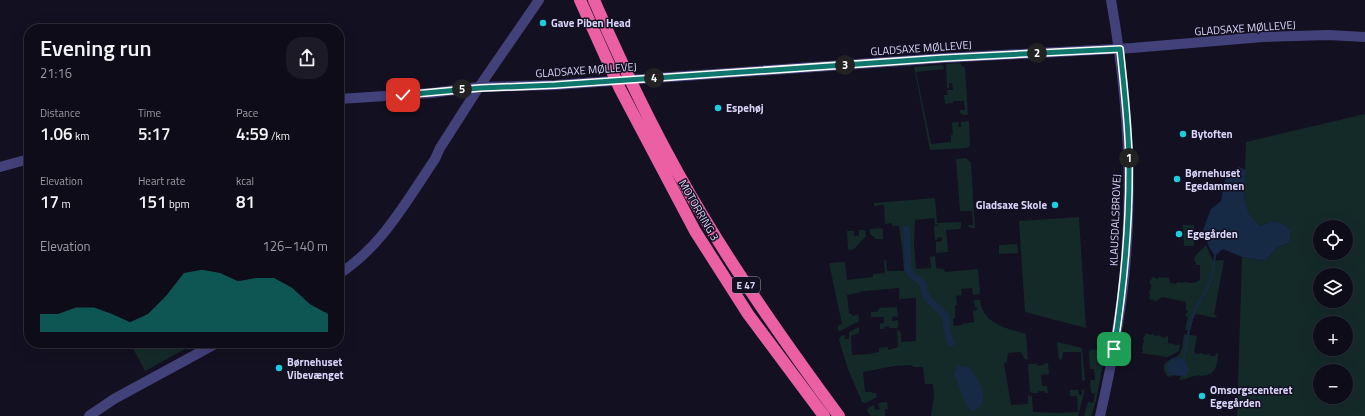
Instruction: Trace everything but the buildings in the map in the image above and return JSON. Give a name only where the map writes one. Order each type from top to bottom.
[{"type":"highway","name":"MOTORRING 3","points":[[580,0],[620,89],[695,231],[748,314],[824,416]]},
{"type":"highway","name":"MOTORRING 3","points":[[594,0],[623,66],[664,146],[702,215],[742,279],[793,354],[839,416]]},
{"type":"street","points":[[344,270],[367,252],[386,232],[435,159],[472,112],[483,87],[539,0]]},
{"type":"street","points":[[483,87],[546,0]]},
{"type":"street","name":"KLAUSDALSBROVEJ","points":[[1100,416],[1114,349],[1120,311],[1126,250],[1129,157],[1120,49],[1111,0]]},
{"type":"street","name":"GLADSAXE MØLLEVEJ","points":[[344,99],[431,93],[483,87],[547,85],[963,57],[1120,49],[1268,37],[1328,35],[1365,37]]},
{"type":"street","points":[[0,167],[24,160]]},
{"type":"street","points":[[89,416],[114,399],[208,348]]},
{"type":"green space","points":[[959,63],[965,68],[968,115],[963,115],[960,113],[960,110],[965,110],[964,101],[953,101],[953,103],[945,104],[944,95],[948,95],[947,90],[953,90],[952,83],[949,83],[949,88],[947,88],[946,64]]},
{"type":"green space","points":[[943,65],[944,69],[916,72],[931,144],[951,142],[951,135],[953,135],[953,122],[959,122],[958,127],[961,127],[961,122],[969,121],[970,145],[967,148],[930,150],[914,67]]},
{"type":"green space","points":[[1365,114],[1365,416],[1237,416],[1242,257],[1265,261],[1278,247],[1290,242],[1290,230],[1279,222],[1272,222],[1260,226],[1249,215],[1244,198],[1246,142]]},
{"type":"green space","points":[[966,158],[971,163],[975,228],[970,228],[968,225],[973,225],[972,211],[960,211],[956,159]]},
{"type":"green space","points":[[935,198],[937,223],[961,222],[961,228],[946,230],[948,252],[936,253],[936,242],[942,241],[942,237],[935,240],[934,226],[937,226],[938,224],[935,225],[934,218],[915,220],[914,245],[916,269],[931,268],[930,257],[935,256],[936,268],[944,269],[945,272],[978,269],[980,294],[973,295],[972,288],[961,289],[962,295],[956,296],[957,305],[955,305],[955,318],[953,319],[954,326],[974,322],[973,311],[977,310],[977,307],[975,307],[974,300],[980,300],[982,308],[991,320],[1003,327],[1026,334],[1028,360],[1024,358],[1021,352],[1008,353],[1007,362],[1004,363],[1011,405],[1028,404],[1029,395],[1032,396],[1033,412],[1078,412],[1077,396],[1070,396],[1070,390],[1078,390],[1079,395],[1082,395],[1082,390],[1085,389],[1078,416],[931,416],[934,396],[933,384],[925,384],[923,367],[913,367],[912,365],[894,366],[863,372],[865,392],[876,393],[877,397],[866,403],[862,402],[848,369],[839,340],[841,336],[845,335],[845,339],[849,339],[849,332],[859,327],[859,333],[851,336],[852,355],[879,352],[879,348],[888,347],[888,350],[898,347],[898,330],[901,333],[901,342],[916,341],[916,298],[899,299],[899,288],[865,291],[847,295],[849,314],[852,314],[852,316],[857,315],[858,313],[859,321],[840,331],[837,330],[838,325],[842,324],[829,263],[845,262],[847,280],[873,277],[873,274],[885,273],[884,260],[886,261],[887,271],[904,271],[899,226],[892,226],[892,223],[885,224],[884,205],[874,206],[874,203]]},
{"type":"green space","points":[[1079,217],[1086,328],[1025,312],[1019,221]]},
{"type":"green space","points":[[1183,225],[1194,225],[1194,246],[1184,246]]},
{"type":"green space","points":[[881,228],[883,230],[883,239],[876,239],[870,234],[870,229]]},
{"type":"green space","points":[[859,230],[865,230],[866,236],[854,249],[848,250],[847,231],[854,231],[854,236],[859,236]]},
{"type":"green space","points":[[1017,244],[1018,253],[999,254],[999,245]]},
{"type":"green space","points":[[1206,245],[1213,261],[1224,260],[1214,315],[1217,316],[1216,318],[1197,314],[1194,316],[1190,331],[1185,330],[1188,317],[1185,316],[1188,311],[1186,310],[1186,302],[1162,297],[1157,301],[1149,299],[1151,286],[1149,282],[1153,277],[1157,279],[1160,277],[1169,277],[1170,283],[1176,284],[1178,282],[1197,282],[1200,280],[1200,265],[1196,265],[1194,260],[1195,256]]},
{"type":"green space","points":[[897,307],[898,318],[896,316],[892,317],[892,321],[898,320],[897,328],[889,328],[889,326],[884,327],[884,329],[880,329],[880,324],[884,323],[884,317],[871,317],[871,312],[877,312],[880,308]]},
{"type":"green space","points":[[1146,333],[1150,335],[1153,334],[1155,336],[1159,335],[1163,338],[1168,336],[1168,343],[1177,345],[1180,344],[1179,351],[1167,357],[1141,353],[1143,351],[1143,339]]},
{"type":"green space","points":[[1184,334],[1197,336],[1194,351],[1196,354],[1202,353],[1204,355],[1209,354],[1210,356],[1215,356],[1218,353],[1216,367],[1210,374],[1194,376],[1183,380],[1179,380],[1181,376],[1186,376],[1171,375],[1171,377],[1167,376],[1164,366],[1165,363],[1180,353]]},
{"type":"green space","points":[[1057,342],[1082,348],[1085,380],[1082,381],[1081,352],[1063,352],[1062,359],[1059,360]]},
{"type":"green space","points":[[133,348],[187,348],[145,371]]},
{"type":"green space","points":[[1091,349],[1105,352],[1096,401],[1091,416],[1084,416],[1088,402],[1093,403],[1095,394],[1091,393],[1090,380],[1095,380],[1094,369],[1090,369],[1089,352]]},
{"type":"green space","points":[[1045,363],[1048,363],[1049,374],[1041,375],[1042,386],[1047,386],[1048,393],[1039,391],[1038,393],[1032,393],[1030,392],[1028,364],[1037,364],[1037,366],[1044,365]]},
{"type":"green space","points":[[887,402],[888,409],[885,409],[885,416],[871,416],[867,411],[868,408],[874,405],[875,410],[880,409],[878,403]]},
{"type":"water","points":[[1239,167],[1246,170],[1244,198],[1249,214],[1260,226],[1272,222],[1279,222],[1290,230],[1290,242],[1278,247],[1265,261],[1242,257],[1223,249],[1215,256],[1209,247],[1203,230],[1211,209],[1221,201],[1226,177]]},
{"type":"water","points":[[1172,358],[1184,359],[1189,370],[1186,376],[1169,375],[1166,366]]},
{"type":"water","points":[[957,366],[969,367],[980,384],[983,397],[982,403],[979,408],[972,412],[964,400],[954,374]]},
{"type":"waterway","points":[[906,229],[908,269],[911,274],[924,286]]},
{"type":"waterway","points":[[1184,359],[1189,329],[1194,313],[1211,280],[1215,256]]},
{"type":"waterway","points":[[924,290],[927,298],[946,316],[947,331],[951,343]]},
{"type":"place","name":"Gave Piben Head","points":[[543,23]]},
{"type":"place","name":"Espehøj","points":[[718,108]]},
{"type":"place","name":"Bytoften","points":[[1183,134]]},
{"type":"place","name":"Børnehuset Egedammen","points":[[1177,179]]},
{"type":"place","name":"Gladsaxe Skole","points":[[1055,205]]},
{"type":"place","name":"Egegården","points":[[1179,234]]},
{"type":"place","name":"Børnehuset Vibevænget","points":[[279,368]]},
{"type":"place","name":"Omsorgscenteret Egegården","points":[[1202,396]]},
{"type":"route","points":[[403,95],[480,88],[555,85],[972,56],[1120,49],[1129,157],[1128,214],[1126,257],[1114,349]]}]
